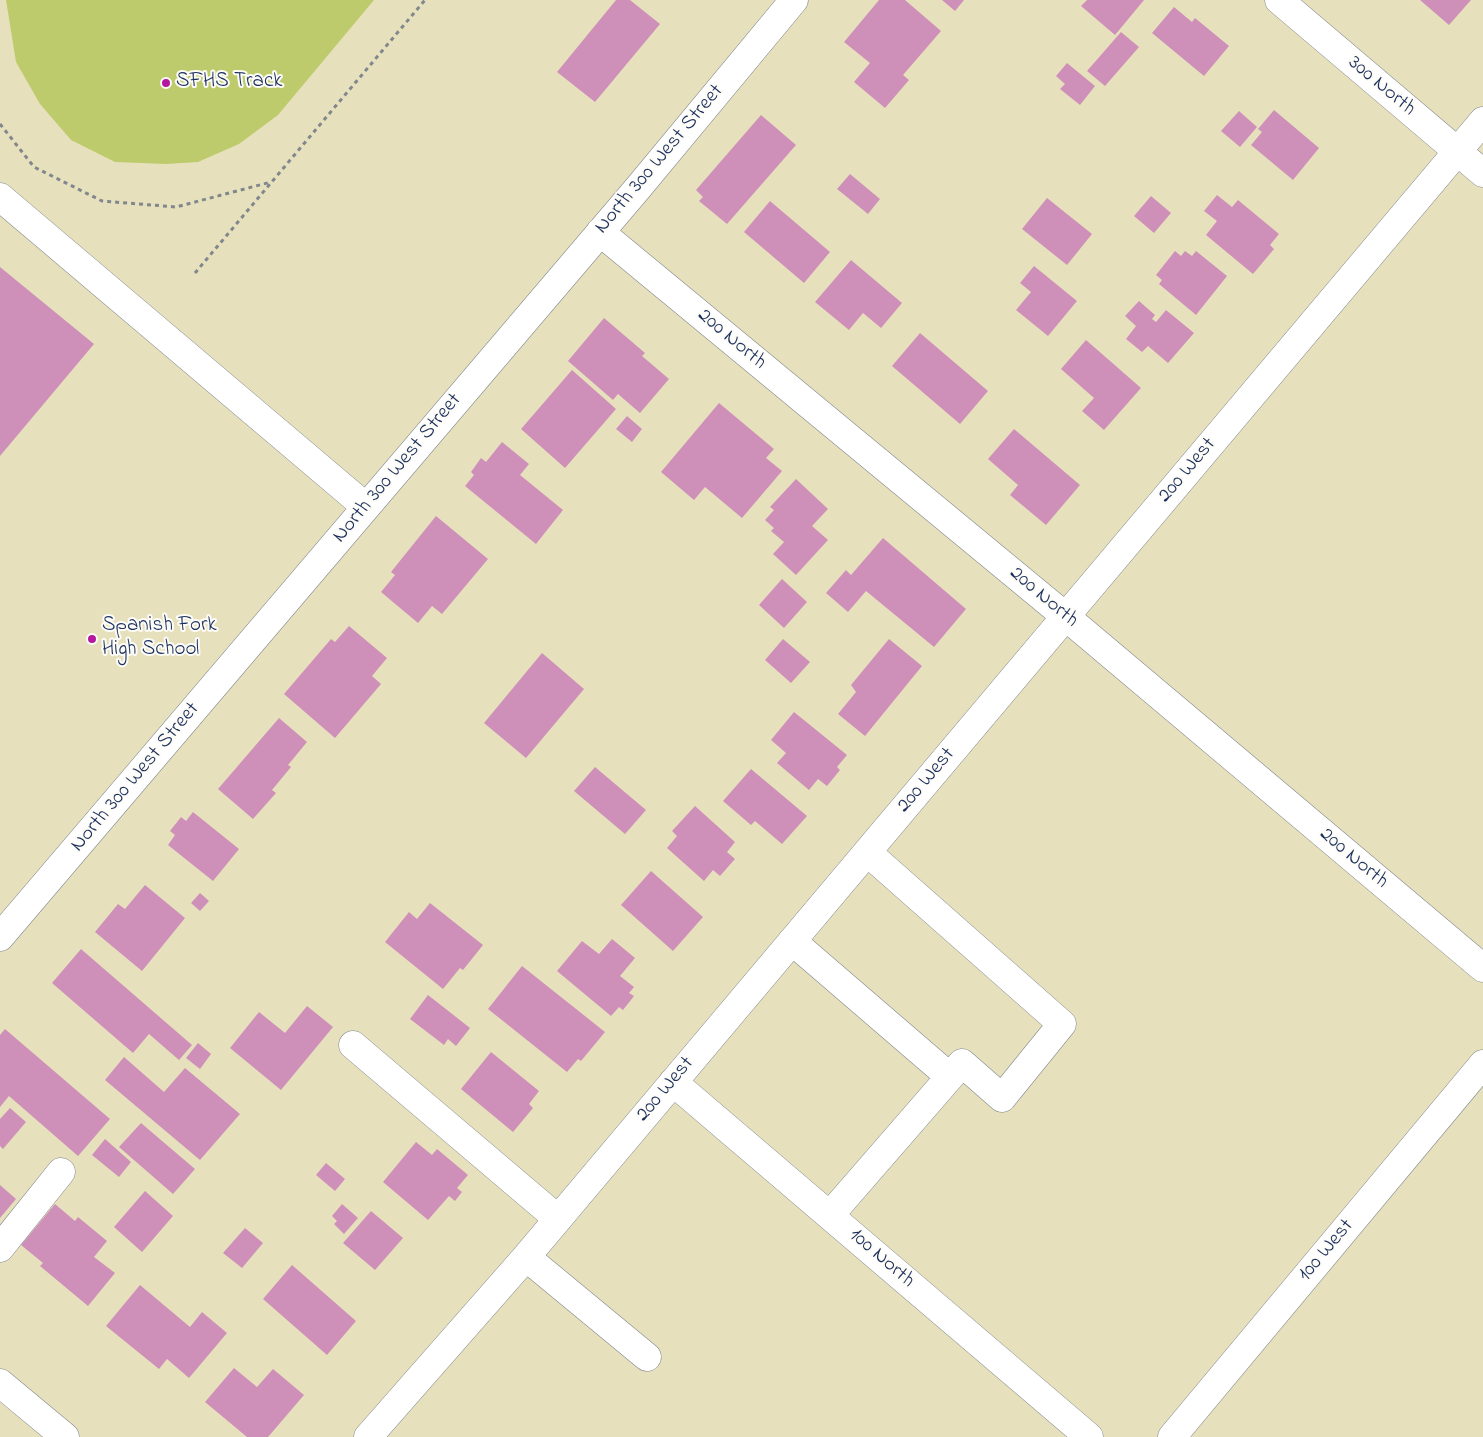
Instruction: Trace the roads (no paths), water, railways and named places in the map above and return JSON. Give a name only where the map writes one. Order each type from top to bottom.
[{"type":"street","name":"North 300 West Street","points":[[0,937],[600,232],[794,0]]},
{"type":"street","name":"300 North","points":[[1279,0],[1483,173]]},
{"type":"street","name":"200 West","points":[[368,1437],[526,1257],[1483,121]]},
{"type":"street","points":[[0,197],[366,508]]},
{"type":"street","name":"200 North","points":[[600,232],[1065,616],[1483,968]]},
{"type":"street","points":[[830,1215],[962,1063],[1002,1098],[1062,1024],[867,852]]},
{"type":"street","points":[[792,941],[950,1077]]},
{"type":"street","points":[[353,1044],[558,1219]]},
{"type":"street","name":"100 West","points":[[1172,1437],[1483,1064]]},
{"type":"street","name":"100 North","points":[[673,1082],[1089,1437]]},
{"type":"street","points":[[0,1248],[61,1172]]},
{"type":"street","points":[[526,1257],[647,1357]]},
{"type":"street","points":[[0,1383],[65,1437]]},
{"type":"place","name":"SFHS Track","points":[[166,83]]},
{"type":"place","name":"Spanish Fork High School","points":[[92,639]]}]
